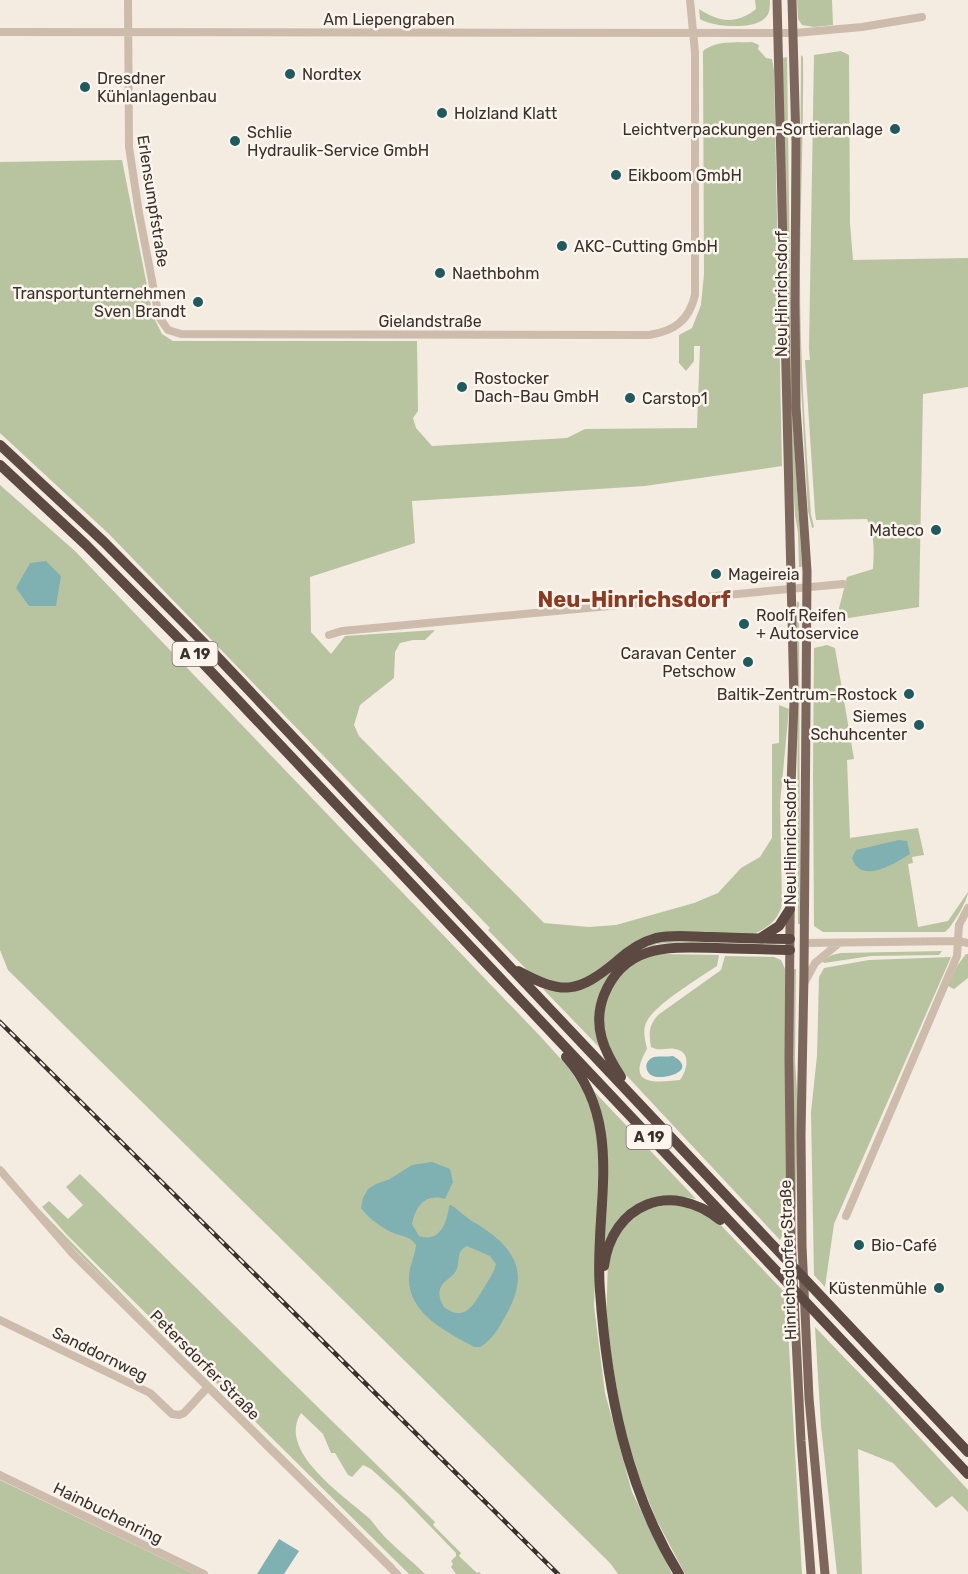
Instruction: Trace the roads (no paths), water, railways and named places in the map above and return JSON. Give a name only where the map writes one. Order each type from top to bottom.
[{"type":"highway","name":"A 19","points":[[0,445],[104,542],[209,648],[968,1452]]},
{"type":"highway","name":"A 19","points":[[0,465],[102,561],[199,659],[968,1474]]},
{"type":"highway","points":[[755,939],[776,929],[790,909]]},
{"type":"highway","points":[[509,966],[547,986],[572,987],[590,982],[630,950],[654,939],[675,936],[755,939],[790,944]]},
{"type":"highway","points":[[637,1102],[605,1053],[600,1034],[599,1019],[602,1000],[610,983],[620,970],[639,955],[662,948],[790,944]]},
{"type":"highway","points":[[547,1028],[586,1089],[600,1125],[604,1164],[599,1257],[611,1391],[633,1475],[652,1522],[679,1574]]},
{"type":"highway","points":[[602,1306],[605,1259],[611,1238],[627,1216],[651,1203],[679,1200],[698,1205],[712,1213],[752,1245]]},
{"type":"main road","name":"Neu Hinrichsdorf","points":[[777,0],[792,571],[794,723],[791,787],[790,944]]},
{"type":"main road","name":"Neu Hinrichsdorf","points":[[792,0],[795,33],[796,407],[807,587],[804,943]]},
{"type":"main road","points":[[792,571],[795,580],[807,587]]},
{"type":"main road","points":[[792,589],[806,601]]},
{"type":"main road","points":[[790,944],[804,943]]},
{"type":"main road","name":"Hinrichsdorfer Straße","points":[[804,943],[802,1246],[809,1398],[825,1574]]},
{"type":"main road","name":"Hinrichsdorfer Straße","points":[[790,944],[791,1236],[794,1319],[811,1574]]},
{"type":"street","name":"Erlensumpfstraße","points":[[128,0],[130,163],[159,317],[168,330]]},
{"type":"street","points":[[690,0],[694,33]]},
{"type":"street","name":"Am Liepengraben","points":[[0,32],[795,33],[862,27],[922,17]]},
{"type":"street","name":"Gielandstraße","points":[[168,330],[181,334],[649,335],[671,330],[680,324],[693,306],[696,281],[694,33]]},
{"type":"street","points":[[329,634],[843,584]]},
{"type":"street","points":[[846,1216],[957,956],[959,925],[968,908]]},
{"type":"street","points":[[804,943],[968,941]]},
{"type":"street","points":[[804,983],[815,963],[839,943]]},
{"type":"street","name":"Petersdorfer Straße","points":[[0,1170],[72,1253],[397,1574]]},
{"type":"street","name":"Sanddornweg","points":[[0,1320],[150,1393],[172,1414],[184,1413],[208,1388]]},
{"type":"street","name":"Hainbuchenring","points":[[0,1475],[204,1574]]},
{"type":"water","points":[[46,561],[61,576],[56,606],[29,606],[16,588],[30,563]]},
{"type":"water","points":[[899,840],[907,841],[910,854],[887,867],[870,871],[863,870],[856,866],[852,858],[856,850]]},
{"type":"water","points":[[673,1056],[682,1065],[679,1072],[657,1077],[650,1074],[646,1068],[650,1059],[654,1057]]},
{"type":"water","points":[[432,1162],[450,1169],[453,1182],[445,1199],[432,1198],[422,1202],[412,1224],[419,1236],[432,1237],[437,1234],[444,1225],[451,1205],[501,1242],[510,1252],[515,1263],[518,1274],[513,1300],[495,1333],[480,1347],[474,1347],[452,1335],[422,1312],[410,1291],[410,1269],[416,1245],[410,1239],[381,1226],[361,1208],[368,1189],[412,1165]],"holes":[[[467,1246],[490,1256],[496,1264],[495,1267],[469,1309],[458,1313],[444,1307],[440,1289],[456,1271],[463,1248]]]},
{"type":"water","points":[[279,1539],[299,1551],[284,1574],[257,1574]]},
{"type":"railway","points":[[0,1022],[558,1574]]},
{"type":"place","name":"Nordtex","points":[[290,74]]},
{"type":"place","name":"Dresdner Kühlanlagenbau","points":[[85,87]]},
{"type":"place","name":"Holzland Klatt","points":[[442,113]]},
{"type":"place","name":"Leichtverpackungen-Sortieranlage","points":[[895,129]]},
{"type":"place","name":"Schlie Hydraulik-Service GmbH","points":[[235,141]]},
{"type":"place","name":"Eikboom GmbH","points":[[616,175]]},
{"type":"place","name":"AKC-Cutting GmbH","points":[[562,246]]},
{"type":"place","name":"Naethbohm","points":[[440,273]]},
{"type":"place","name":"Transportunternehmen Sven Brandt","points":[[198,302]]},
{"type":"place","name":"Rostocker Dach-Bau GmbH","points":[[462,387]]},
{"type":"place","name":"Carstop1","points":[[630,398]]},
{"type":"place","name":"Mateco","points":[[936,530]]},
{"type":"place","name":"Mageireia","points":[[716,574]]},
{"type":"place","name":"Roolf Reifen + Autoservice","points":[[744,624]]},
{"type":"place","name":"Caravan Center Petschow","points":[[748,662]]},
{"type":"place","name":"Baltik-Zentrum-Rostock","points":[[909,694]]},
{"type":"place","name":"Siemes Schuhcenter","points":[[919,725]]},
{"type":"place","name":"Bio-Café","points":[[859,1245]]},
{"type":"place","name":"Küstenmühle","points":[[939,1288]]},
{"type":"district","name":"Neu-Hinrichsdorf","points":[[634,599]]}]
